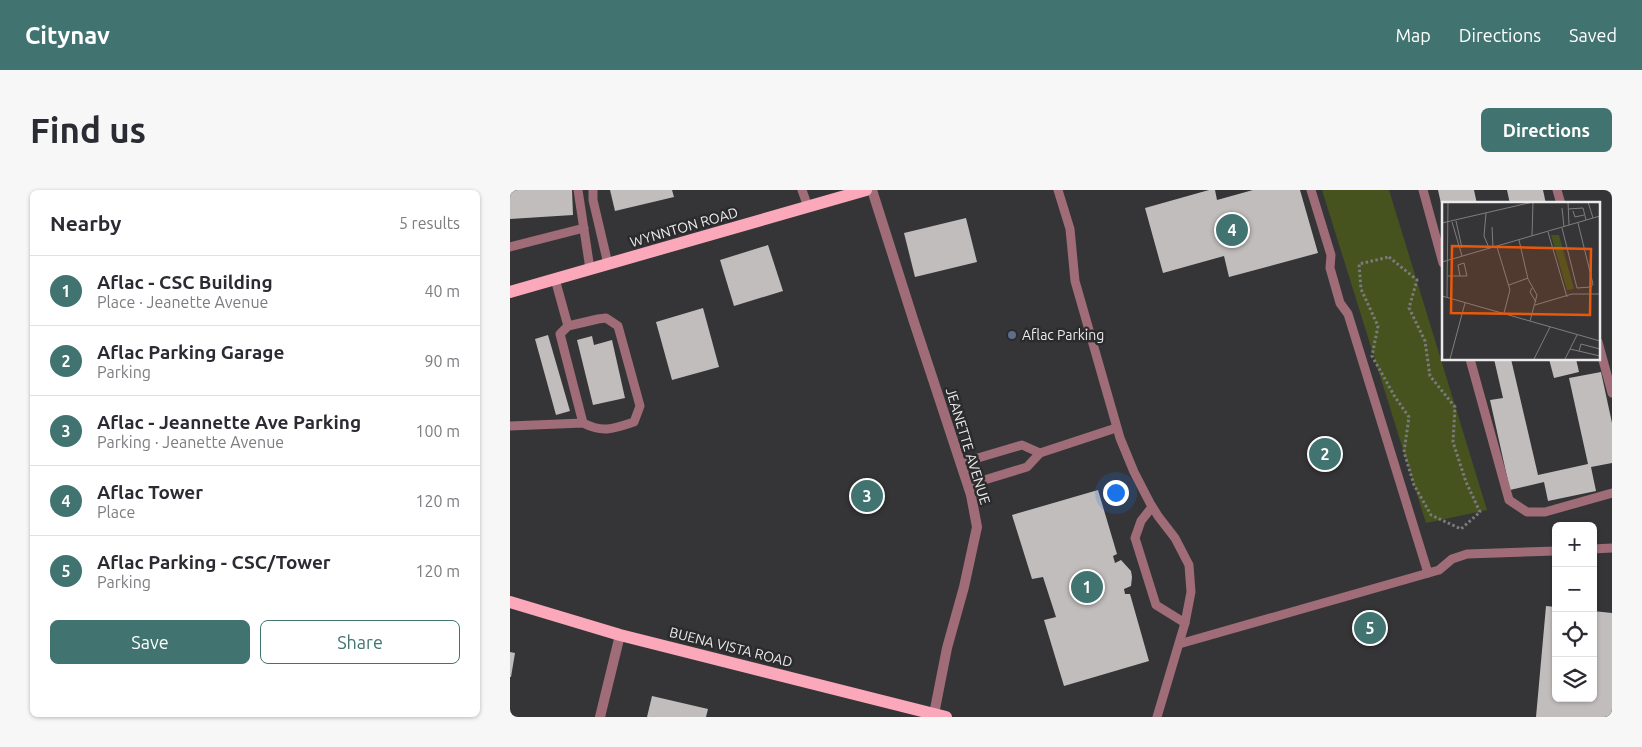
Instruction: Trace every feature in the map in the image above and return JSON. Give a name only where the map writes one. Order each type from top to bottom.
[{"type":"main road","name":"WYNNTON ROAD","points":[[510,292],[808,207],[838,194],[866,190]]},
{"type":"main road","name":"BUENA VISTA ROAD","points":[[510,602],[620,635],[940,715]]},
{"type":"street","name":"JEANETTE AVENUE","points":[[872,190],[968,485],[977,527],[964,587],[947,648],[940,715]]},
{"type":"street","points":[[600,717],[620,635]]},
{"type":"lane","points":[[578,190],[590,270]]},
{"type":"lane","points":[[593,190],[593,200],[608,264]]},
{"type":"lane","points":[[802,190],[808,207]]},
{"type":"lane","points":[[1058,190],[1070,229],[1075,281],[1116,428],[1126,455],[1152,507],[1175,538],[1189,564],[1191,592],[1185,623],[1157,717]]},
{"type":"lane","points":[[1311,190],[1331,255],[1330,268],[1340,302],[1348,314],[1428,573]]},
{"type":"lane","points":[[1423,190],[1442,259]]},
{"type":"lane","points":[[510,247],[584,228]]},
{"type":"lane","points":[[555,280],[568,326]]},
{"type":"lane","points":[[510,426],[583,423],[594,428],[612,430],[634,422],[640,406],[618,326],[606,318],[598,318],[568,326],[560,334],[583,423]]},
{"type":"lane","points":[[1600,349],[1612,393]]},
{"type":"lane","points":[[1470,360],[1509,500],[1527,512],[1545,512],[1612,493]]},
{"type":"lane","points":[[968,485],[1027,467],[1040,453],[1116,428]]},
{"type":"lane","points":[[961,464],[1022,445],[1040,453]]},
{"type":"lane","points":[[1152,507],[1141,521],[1134,538],[1156,605],[1185,623]]},
{"type":"lane","points":[[1597,549],[1612,548]]},
{"type":"lane","points":[[1179,644],[1439,570],[1452,559],[1467,554],[1552,551]]},
{"type":"path","points":[[1389,257],[1417,280],[1410,308],[1425,341],[1430,376],[1456,407],[1452,442],[1466,482],[1480,512],[1461,529],[1431,515],[1414,485],[1404,452],[1408,417],[1372,356],[1378,326],[1361,289],[1359,264],[1389,257]]},
{"type":"green space","points":[[1322,190],[1389,190],[1487,510],[1426,523]]},
{"type":"building","points":[[510,190],[572,190],[573,215],[510,219]]},
{"type":"building","points":[[610,190],[672,190],[674,197],[615,211]]},
{"type":"building","points":[[1215,190],[1217,200],[1253,190],[1300,190],[1318,253],[1229,277],[1224,256],[1163,273],[1145,208]]},
{"type":"building","points":[[1438,190],[1474,190],[1477,202],[1442,202],[1442,208]]},
{"type":"building","points":[[1507,190],[1543,190],[1546,202],[1510,202]]},
{"type":"building","points":[[966,218],[977,262],[915,277],[904,233]]},
{"type":"building","points":[[768,245],[783,291],[734,306],[720,260]]},
{"type":"building","points":[[703,308],[719,367],[672,380],[656,322]]},
{"type":"building","points":[[548,335],[570,411],[556,415],[535,339]]},
{"type":"building","points":[[592,336],[594,345],[612,340],[625,398],[593,405],[577,340]]},
{"type":"building","points":[[1494,360],[1511,360],[1538,475],[1588,464],[1569,378],[1601,372],[1612,423],[1612,463],[1591,467],[1596,491],[1548,501],[1544,482],[1510,490],[1490,400],[1503,398]]},
{"type":"building","points":[[1549,360],[1576,360],[1579,372],[1554,378]]},
{"type":"building","points":[[1098,490],[1117,554],[1113,556],[1115,563],[1121,560],[1131,571],[1131,586],[1124,589],[1125,594],[1130,594],[1149,661],[1064,686],[1044,620],[1056,617],[1043,577],[1032,579],[1012,515]]},
{"type":"building","points":[[1546,606],[1552,607],[1552,702],[1597,702],[1597,611],[1612,613],[1612,717],[1536,717]]},
{"type":"building","points":[[510,652],[515,653],[511,677],[510,677]]},
{"type":"building","points":[[652,696],[708,709],[706,717],[647,717]]},
{"type":"place","name":"Aflac Tower","points":[[1232,230]]},
{"type":"place","name":"Aflac Parking","points":[[1012,335]]},
{"type":"place","name":"Aflac Parking Garage","points":[[1325,454]]},
{"type":"place","name":"Aflac - Jeannette Ave Parking","points":[[867,496]]},
{"type":"place","name":"Aflac - CSC Building","points":[[1087,587]]},
{"type":"place","name":"Aflac Parking - CSC/Tower","points":[[1370,628]]}]
